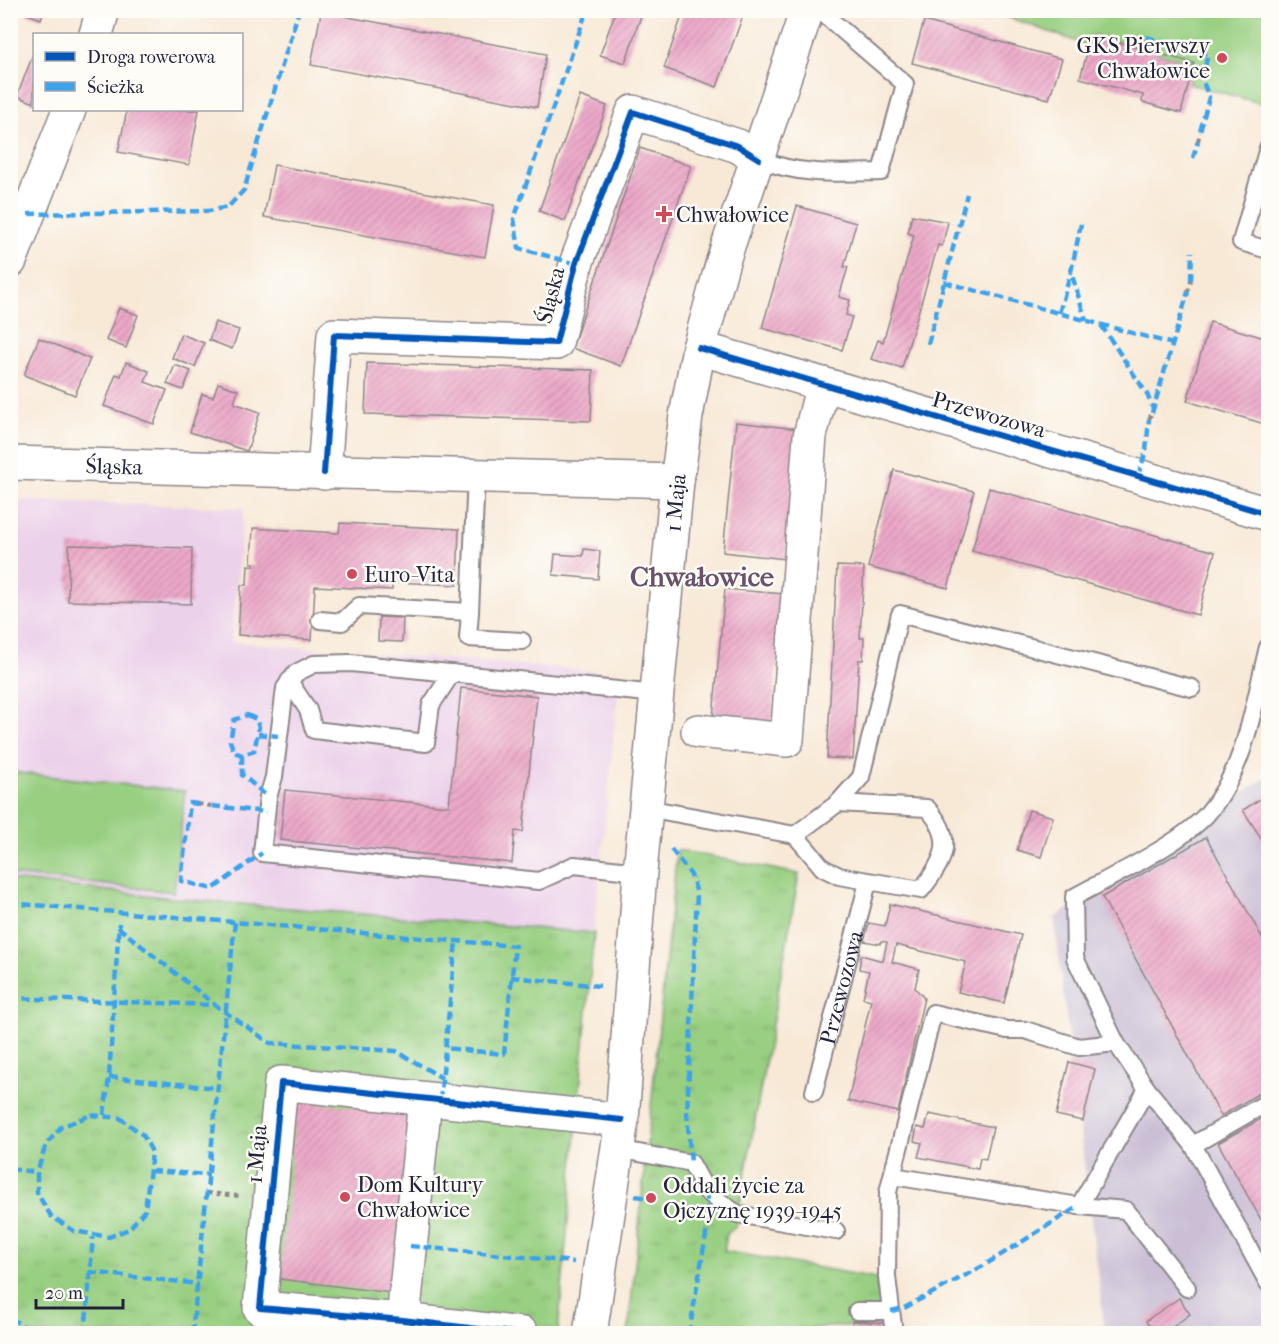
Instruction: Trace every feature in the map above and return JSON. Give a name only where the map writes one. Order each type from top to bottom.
[{"type":"street","points":[[96,33],[103,10]]},
{"type":"street","name":"1 Maja","points":[[590,1334],[620,1134],[645,808],[677,482],[699,348],[723,261],[807,10]]},
{"type":"street","points":[[10,261],[69,111]]},
{"type":"street","name":"Śląska","points":[[324,473],[334,335],[556,343],[576,264],[633,112],[738,146],[759,159]]},
{"type":"street","name":"Przewozowa","points":[[699,348],[1269,514]]},
{"type":"street","points":[[698,731],[787,740],[810,436],[823,384]]},
{"type":"street","name":"Śląska","points":[[10,463],[677,482]]},
{"type":"street","name":"1 Maja","points":[[522,1334],[403,1320],[260,1308],[280,1083],[425,1099],[620,1134]]},
{"type":"street","points":[[403,1320],[425,1099]]},
{"type":"lane","points":[[759,159],[779,167],[810,173],[881,172],[904,84],[819,10]]},
{"type":"lane","points":[[1269,148],[1241,242],[1269,250]]},
{"type":"lane","points":[[476,476],[468,638],[522,641]]},
{"type":"lane","points":[[320,620],[342,621],[359,606],[470,612]]},
{"type":"lane","points":[[795,834],[838,803],[861,777],[900,614],[1192,688]]},
{"type":"lane","points":[[1268,1283],[1193,1145],[1147,1089],[1116,1043],[1075,958],[1074,897],[1187,832],[1207,814],[1230,779],[1246,736],[1269,647]]},
{"type":"lane","points":[[640,872],[574,865],[540,881],[262,853],[268,797],[274,777],[283,695],[289,681],[304,668],[331,662],[657,694]]},
{"type":"lane","points":[[289,681],[308,710],[314,730],[426,743],[431,705],[452,673]]},
{"type":"lane","points":[[645,808],[795,834],[823,868],[839,876],[921,890],[939,868],[944,846],[940,823],[927,808],[838,803]]},
{"type":"lane","name":"Przewozowa","points":[[814,1092],[868,882]]},
{"type":"lane","points":[[894,1334],[887,1277],[888,1192],[933,1013],[1007,1030],[1026,1030],[1079,1047],[1116,1043]]},
{"type":"lane","points":[[1079,1206],[1147,1089]]},
{"type":"lane","points":[[1193,1145],[1269,1102]]},
{"type":"lane","points":[[620,1134],[691,1163],[707,1191],[737,1214],[836,1231]]},
{"type":"lane","points":[[893,1176],[1079,1206],[1126,1210],[1187,1288]]},
{"type":"lane","points":[[857,1311],[891,1311]]},
{"type":"path","points":[[1198,141],[1200,132]]},
{"type":"path","points":[[1188,291],[1191,280]]},
{"type":"path","points":[[1149,419],[1152,413]]},
{"type":"path","points":[[198,804],[212,806]]},
{"type":"shaded area","points":[[11,500],[244,508],[231,642],[620,673],[594,933],[190,900],[11,880]]},
{"type":"shaded area","points":[[1268,776],[1268,1333],[1105,1333],[1054,918]]},
{"type":"green space","name":"GKS Pierwszy Chwałowice","points":[[990,11],[1268,11],[1268,105],[1189,84],[1194,63],[1156,53],[1158,46],[1143,49],[1092,35],[1089,46]]},
{"type":"green space","points":[[11,772],[185,791],[174,892],[11,875]]},
{"type":"green space","points":[[677,850],[799,874],[736,1226],[727,1234],[724,1251],[876,1278],[883,1324],[811,1328],[811,1334],[628,1334]]},
{"type":"green space","points":[[11,880],[190,900],[594,933],[558,1333],[11,1334]]},
{"type":"building","points":[[16,10],[44,10],[41,19]]},
{"type":"building","points":[[616,10],[643,10],[625,63],[600,55]]},
{"type":"building","points":[[684,10],[745,10],[717,87],[664,68]]},
{"type":"building","points":[[321,12],[546,54],[537,107],[311,65]]},
{"type":"building","points":[[924,21],[1062,59],[1049,99],[912,63]]},
{"type":"building","points":[[1092,35],[1143,49],[1145,42],[1158,46],[1156,53],[1194,63],[1181,113],[1142,102],[1143,95],[1080,78]]},
{"type":"building","points":[[33,55],[33,103],[17,96]]},
{"type":"building","points":[[580,96],[607,106],[565,221],[539,211]]},
{"type":"building","points":[[127,111],[199,111],[189,165],[118,152]]},
{"type":"building","points":[[640,148],[691,166],[621,366],[572,348]]},
{"type":"building","points":[[274,165],[494,205],[485,257],[264,217]]},
{"type":"building","points":[[797,206],[856,223],[844,267],[848,267],[839,297],[850,300],[846,315],[852,317],[842,350],[762,328]]},
{"type":"building","points":[[912,215],[948,222],[942,246],[938,245],[902,368],[871,359],[878,340],[883,342],[914,235],[908,233]]},
{"type":"building","points":[[119,308],[138,315],[126,348],[106,340]]},
{"type":"building","points":[[215,322],[239,330],[232,349],[209,340]]},
{"type":"building","points":[[1210,322],[1268,339],[1268,425],[1187,401]]},
{"type":"building","points":[[181,334],[204,343],[195,367],[172,358]]},
{"type":"building","points":[[39,338],[90,359],[75,395],[24,375]]},
{"type":"building","points":[[126,362],[149,371],[145,382],[167,390],[154,424],[104,406],[116,374],[121,376]]},
{"type":"building","points":[[367,363],[593,370],[591,421],[365,414]]},
{"type":"building","points":[[175,365],[191,371],[183,390],[167,384]]},
{"type":"building","points":[[218,383],[238,390],[234,403],[260,412],[247,451],[190,432],[202,394],[213,397]]},
{"type":"building","points":[[736,422],[798,429],[785,559],[723,552]]},
{"type":"building","points":[[894,470],[974,491],[948,588],[868,567]]},
{"type":"building","points":[[989,488],[1215,552],[1198,615],[972,551]]},
{"type":"building","name":"Euro-Vita","points":[[340,523],[459,529],[457,585],[392,582],[392,590],[315,586],[312,640],[238,635],[241,585],[247,585],[248,565],[254,566],[254,563],[251,563],[253,528],[339,533]]},
{"type":"building","points":[[69,545],[192,548],[191,604],[68,601]]},
{"type":"building","points":[[584,549],[600,551],[598,579],[553,575],[555,554],[583,556]]},
{"type":"building","points":[[837,566],[864,567],[860,638],[864,638],[863,660],[859,660],[853,759],[827,758]]},
{"type":"building","points":[[725,589],[784,594],[772,723],[713,717]]},
{"type":"building","points":[[379,617],[403,618],[402,642],[378,641]]},
{"type":"building","points":[[461,688],[537,696],[523,832],[515,831],[512,863],[280,840],[285,790],[449,806]]},
{"type":"building","points":[[1268,794],[1268,849],[1243,810]]},
{"type":"building","points":[[1029,810],[1053,817],[1041,857],[1017,850]]},
{"type":"building","points":[[1206,837],[1268,948],[1268,1088],[1221,1116],[1102,897]]},
{"type":"building","points":[[890,904],[1021,935],[1004,1003],[958,992],[966,962],[896,945],[892,962],[919,969],[915,988],[924,998],[898,1112],[848,1101],[871,1000],[863,998],[869,971],[859,969],[861,955],[883,961],[887,942],[881,941],[880,944],[864,941],[869,923],[885,926]]},
{"type":"building","points":[[1069,1062],[1095,1069],[1083,1121],[1056,1115]]},
{"type":"building","name":"Dom Kultury Chwałowice","points":[[296,1100],[411,1114],[391,1293],[280,1279]]},
{"type":"building","points":[[929,1114],[993,1127],[986,1159],[980,1158],[978,1169],[918,1157],[922,1143],[914,1141],[917,1127],[925,1129]]},
{"type":"building","points":[[1268,1115],[1268,1232],[1218,1143]]},
{"type":"building","points":[[1179,1298],[1190,1314],[1163,1334],[1155,1334],[1146,1321]]},
{"type":"building","points":[[852,1321],[885,1323],[885,1334],[852,1334]]},
{"type":"marked path","points":[[28,214],[209,211],[228,207],[244,190],[299,10]]},
{"type":"marked path","points":[[576,264],[519,248],[514,219],[587,10]]},
{"type":"marked path","points":[[1146,37],[1208,54],[1202,79],[1209,97],[1200,132]]},
{"type":"marked path","points":[[1193,158],[1198,141]]},
{"type":"marked path","points":[[928,344],[967,194]]},
{"type":"marked path","points":[[1081,224],[1071,272],[1086,321]]},
{"type":"marked path","points":[[1191,280],[1192,252]]},
{"type":"marked path","points":[[1059,313],[1071,272]]},
{"type":"marked path","points":[[944,282],[1173,344]]},
{"type":"marked path","points":[[1152,413],[1188,292]]},
{"type":"marked path","points":[[1101,325],[1147,394],[1153,409]]},
{"type":"marked path","points":[[1138,476],[1146,451],[1149,419]]},
{"type":"marked path","points":[[247,715],[256,719],[259,727],[254,751],[242,755],[234,752],[230,741],[234,720],[247,715]]},
{"type":"marked path","points":[[258,734],[278,736]]},
{"type":"marked path","points":[[242,755],[242,775],[268,797]]},
{"type":"marked path","points":[[198,804],[190,803],[181,881],[213,889],[262,853]]},
{"type":"marked path","points":[[212,806],[266,812]]},
{"type":"marked path","points":[[671,849],[691,875],[697,893],[687,1113],[691,1163]]},
{"type":"marked path","points":[[10,903],[515,946],[504,1054],[445,1048]]},
{"type":"marked path","points":[[192,1334],[235,922]]},
{"type":"marked path","points":[[104,1115],[109,1077],[119,923]]},
{"type":"marked path","points":[[118,927],[215,1005],[270,1043],[396,1051],[442,1078]]},
{"type":"marked path","points":[[440,1101],[456,941]]},
{"type":"marked path","points":[[511,977],[600,986]]},
{"type":"marked path","points":[[10,998],[215,1005]]},
{"type":"marked path","points":[[109,1077],[217,1088]]},
{"type":"marked path","points":[[91,1115],[120,1118],[143,1135],[152,1152],[145,1210],[129,1229],[109,1237],[74,1231],[51,1216],[37,1193],[37,1172],[46,1145],[61,1127],[91,1115]]},
{"type":"marked path","points":[[10,1169],[37,1172]]},
{"type":"marked path","points":[[151,1171],[209,1175]]},
{"type":"marked path","points":[[689,1334],[708,1223],[707,1192]]},
{"type":"marked path","points":[[635,1196],[651,1198]]},
{"type":"marked path","points":[[891,1311],[904,1308],[983,1266],[1079,1206]]},
{"type":"marked path","points":[[85,1334],[93,1237]]},
{"type":"marked path","points":[[410,1246],[574,1262]]},
{"type":"marked path","points":[[89,1272],[198,1284]]},
{"type":"marked path","points":[[10,1318],[37,1334]]},
{"type":"cycle path","points":[[324,473],[334,335],[556,343],[576,264],[633,112],[738,146],[759,159]]},
{"type":"cycle path","points":[[699,348],[1268,514]]},
{"type":"cycle path","points":[[522,1334],[403,1320],[260,1308],[281,1083],[622,1120]]},
{"type":"place","name":"GKS Pierwszy Chwałowice","points":[[1222,58]]},
{"type":"place","name":"Chwałowice","points":[[664,214]]},
{"type":"place","name":"Euro-Vita","points":[[352,574]]},
{"type":"place","name":"Dom Kultury Chwałowice","points":[[345,1197]]},
{"type":"place","name":"Oddali życie za Ojczyznę 1939-1945","points":[[651,1198]]},
{"type":"district","name":"Chwałowice","points":[[702,576]]}]
